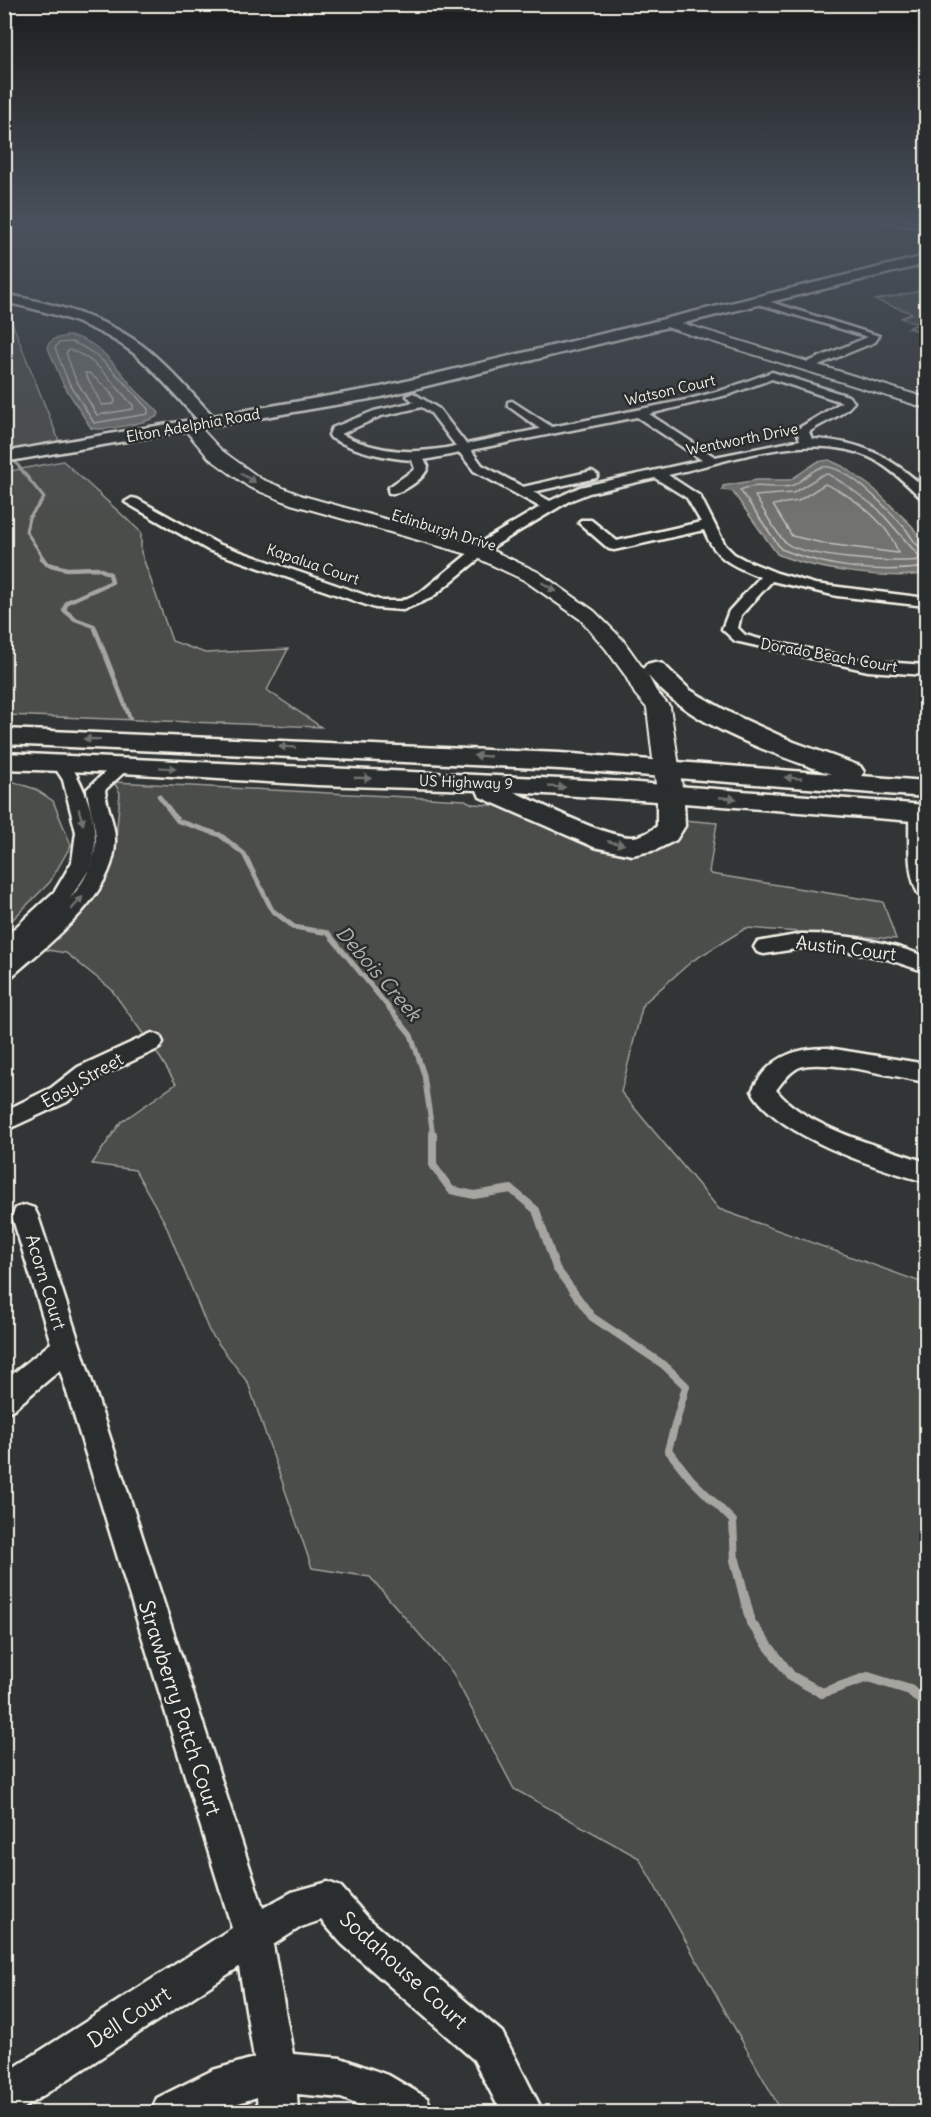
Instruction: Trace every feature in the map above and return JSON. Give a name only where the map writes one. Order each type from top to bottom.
[{"type":"main road","points":[[52,319],[92,335],[122,354],[143,375]]},
{"type":"main road","points":[[76,319],[117,336],[146,357],[209,422]]},
{"type":"main road","name":"Elton Adelphia Road","points":[[4,457],[184,420],[209,422],[381,392],[686,319]]},
{"type":"main road","points":[[669,323],[927,404]]},
{"type":"main road","name":"Edinburgh Drive","points":[[184,420],[227,464],[255,483],[274,491],[485,547],[587,615],[614,644],[636,674],[646,694],[658,707],[668,780]]},
{"type":"main road","name":"Edinburgh Drive","points":[[209,422],[237,455],[271,476],[310,492],[549,569],[576,586],[605,608],[645,653],[664,696],[658,707]]},
{"type":"main road","points":[[645,653],[679,693],[710,713],[819,761],[894,786]]},
{"type":"main road","points":[[658,707],[710,713]]},
{"type":"main road","name":"US Highway 9","points":[[4,736],[430,754],[668,780],[922,814]]},
{"type":"main road","name":"US Highway 9","points":[[4,761],[123,765],[316,777],[465,781],[668,780],[894,786],[927,789]]},
{"type":"main road","points":[[465,781],[604,841],[632,846],[646,844],[666,834],[671,826],[668,780]]},
{"type":"street","points":[[807,366],[871,340],[874,336],[817,319]]},
{"type":"street","name":"Watson Court","points":[[424,403],[378,413],[336,431],[335,435],[384,453],[416,456],[464,450],[727,392],[772,375],[844,398],[848,402],[842,409],[803,431],[807,442]]},
{"type":"street","points":[[399,387],[435,411],[478,468],[551,507]]},
{"type":"street","points":[[512,404],[550,431]]},
{"type":"street","points":[[639,413],[713,461]]},
{"type":"street","name":"Wentworth Drive","points":[[485,547],[564,498],[585,490],[783,445],[807,442],[831,443],[856,449],[889,464],[927,495]]},
{"type":"street","points":[[394,490],[421,471],[422,466],[416,456]]},
{"type":"street","points":[[521,492],[609,470]]},
{"type":"street","points":[[907,478],[927,473]]},
{"type":"street","points":[[657,474],[694,498],[724,553],[769,576],[834,593],[927,602]]},
{"type":"street","name":"Kapalua Court","points":[[132,502],[213,547],[380,605],[403,606],[426,595],[485,547]]},
{"type":"street","points":[[586,523],[614,546],[707,525]]},
{"type":"street","name":"Dorado Beach Court","points":[[769,576],[734,614],[730,629],[740,638],[868,666],[927,670]]},
{"type":"street","points":[[4,972],[51,918],[82,862],[85,832],[75,789],[61,763]]},
{"type":"street","points":[[4,951],[85,893],[101,863],[105,833],[96,801],[96,789],[123,765]]},
{"type":"street","points":[[922,814],[920,862],[927,890]]},
{"type":"street","name":"Austin Court","points":[[764,947],[793,940],[813,940],[886,951],[927,965]]},
{"type":"street","name":"Easy Street","points":[[7,1114],[59,1095],[86,1073],[152,1042]]},
{"type":"street","points":[[927,1073],[828,1057],[812,1057],[795,1060],[766,1084],[764,1091],[768,1100],[796,1122],[927,1172]]},
{"type":"street","name":"Acorn Court","points":[[25,1216],[66,1348]]},
{"type":"street","points":[[4,1399],[66,1348]]},
{"type":"street","name":"Strawberry Patch Court","points":[[66,1348],[253,1936],[276,2072],[278,2112]]},
{"type":"street","name":"Sodahouse Court","points":[[253,1936],[292,1911],[328,1899],[355,1931],[488,2046],[523,2112]]},
{"type":"street","name":"Dell Court","points":[[4,2098],[253,1936]]},
{"type":"street","points":[[171,2112],[213,2090],[276,2072],[341,2078],[376,2090],[413,2112]]},
{"type":"shaded area","points":[[5,319],[11,319],[59,441],[5,451]]},
{"type":"shaded area","points":[[903,319],[926,319],[926,333],[908,328],[918,324]]},
{"type":"shaded area","points":[[63,461],[141,532],[141,552],[172,641],[205,653],[288,649],[267,690],[321,727],[5,715],[5,472]]},
{"type":"shaded area","points":[[5,779],[35,789],[53,801],[71,845],[50,882],[5,927]]},
{"type":"shaded area","points":[[114,782],[465,800],[473,804],[505,806],[607,849],[683,820],[717,823],[709,872],[711,874],[883,902],[896,939],[746,928],[692,961],[643,1004],[621,1092],[719,1209],[926,1284],[926,2112],[782,2112],[639,1858],[514,1789],[452,1672],[370,1577],[312,1568],[248,1383],[209,1331],[165,1223],[135,1170],[92,1164],[121,1122],[176,1084],[111,989],[66,953],[41,949],[64,928],[103,885],[116,838],[120,793]]},
{"type":"water","points":[[67,336],[86,341],[104,354],[135,390],[156,409],[158,416],[124,426],[105,429],[91,428],[63,384],[48,348],[48,344],[54,339]]},
{"type":"water","points":[[829,460],[842,466],[873,488],[912,526],[926,548],[926,573],[893,576],[851,572],[830,569],[777,554],[732,491],[722,490],[723,486],[757,480],[790,480],[817,462]]},
{"type":"waterway","name":"Debois Creek","points":[[16,463],[44,498],[29,518],[26,531],[44,559]]},
{"type":"waterway","name":"Debois Creek","points":[[42,558],[47,564],[67,569],[97,568],[110,574],[112,582],[67,602],[64,610],[75,619],[94,626],[130,718]]},
{"type":"waterway","name":"Debois Creek","points":[[159,796],[169,809]]},
{"type":"waterway","name":"Debois Creek","points":[[168,808],[178,821],[220,835],[244,854],[272,910],[294,927],[328,933],[411,1035],[424,1075],[433,1136]]},
{"type":"waterway","name":"Debois Creek","points":[[433,1136],[433,1165],[451,1190],[474,1195],[511,1189],[536,1210],[556,1268],[592,1317],[664,1365],[686,1386],[668,1450],[690,1478],[733,1521],[735,1562]]},
{"type":"waterway","name":"Debois Creek","points":[[735,1560],[751,1623],[791,1676],[822,1693],[868,1677],[910,1690],[926,1705]]}]
